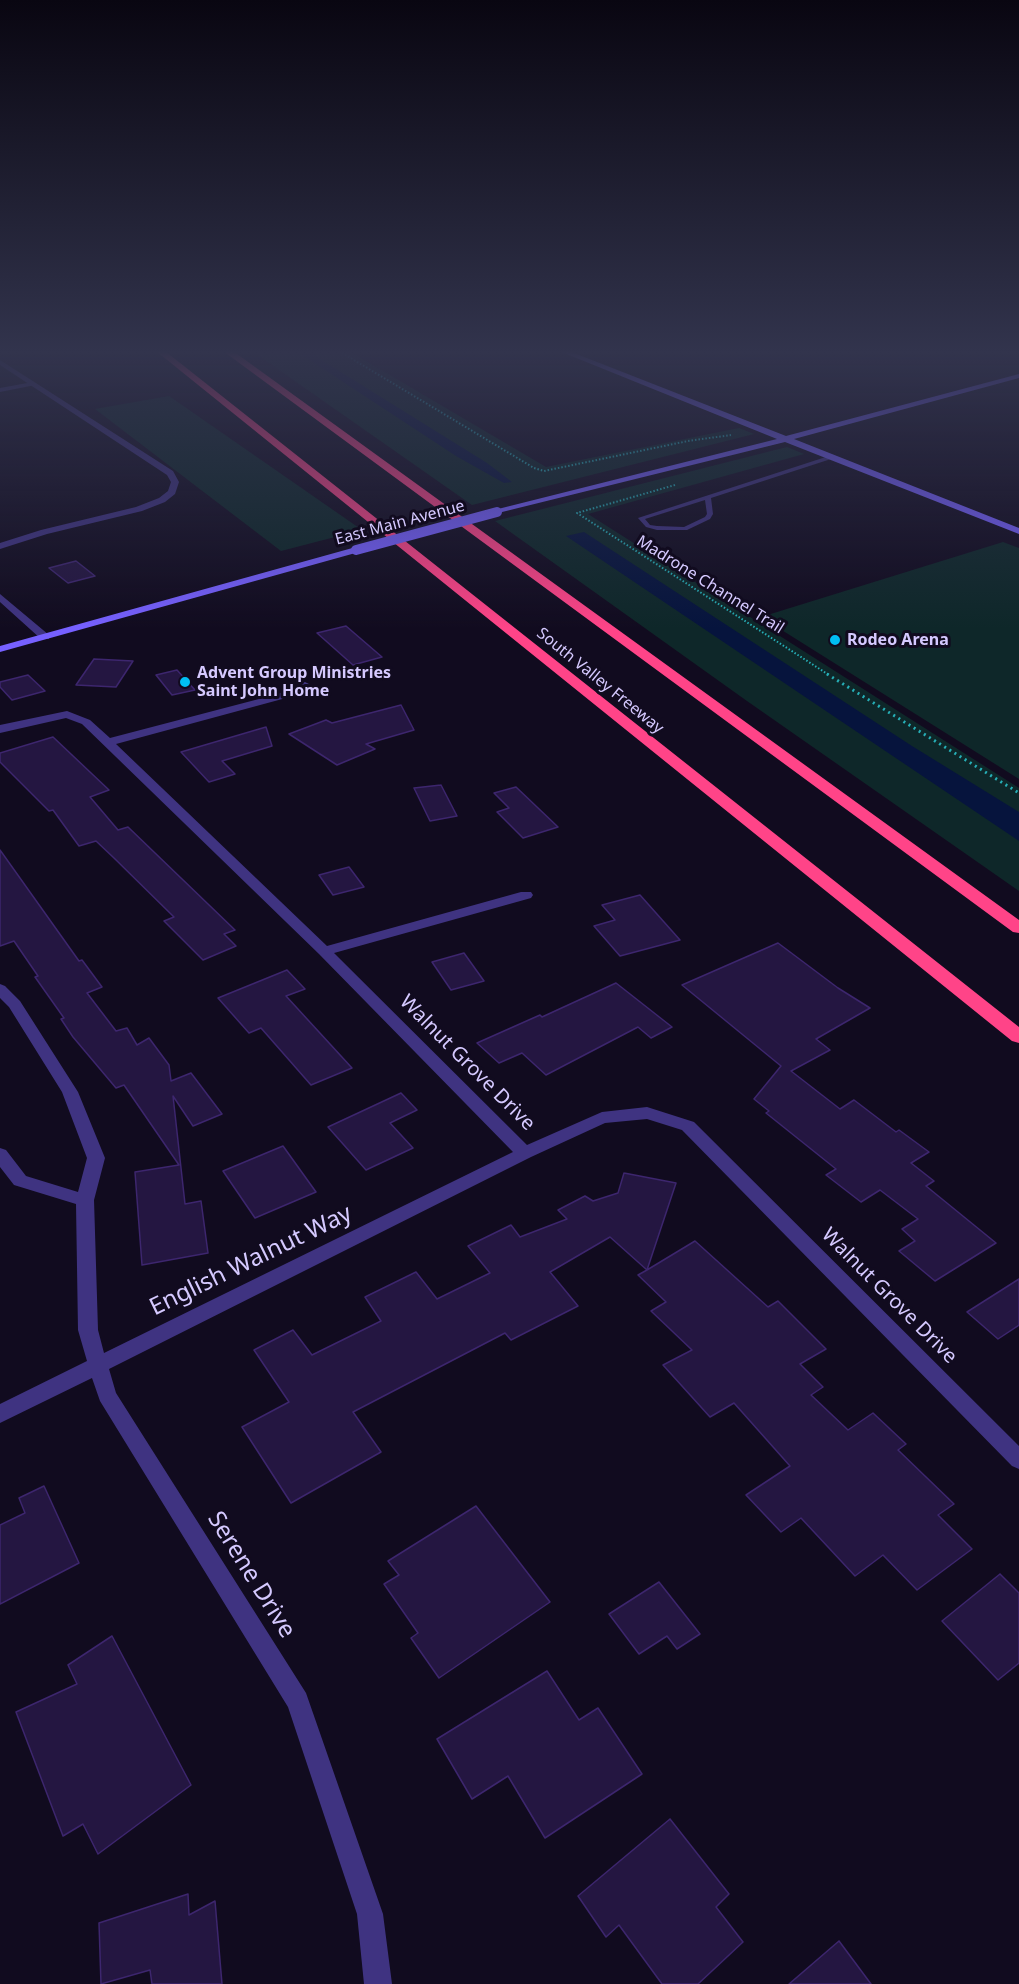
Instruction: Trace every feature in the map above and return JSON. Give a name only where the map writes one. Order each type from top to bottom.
[{"type":"highway","name":"South Valley Freeway","points":[[276,444],[1019,1037]]},
{"type":"highway","points":[[354,444],[1019,928]]},
{"type":"street","points":[[0,546],[162,501],[172,492],[175,482],[170,473],[125,444]]},
{"type":"street","name":"East Main Avenue","points":[[0,649],[497,512],[768,444]]},
{"type":"street","points":[[798,444],[1019,531]]},
{"type":"street","points":[[0,597],[45,637]]},
{"type":"street","points":[[109,742],[282,696],[305,685]]},
{"type":"street","name":"Walnut Grove Drive","points":[[0,729],[67,714],[86,722],[324,951],[525,1153],[602,1118],[647,1113],[688,1126],[1019,1460]]},
{"type":"street","points":[[324,951],[526,895]]},
{"type":"street","name":"Serene Drive","points":[[0,989],[15,1004],[70,1092],[96,1158],[85,1200],[88,1255],[87,1330],[108,1395],[298,1701],[370,1914],[378,1984]]},
{"type":"street","name":"English Walnut Way","points":[[0,1414],[525,1153]]},
{"type":"street","points":[[0,1154],[20,1181],[85,1200]]},
{"type":"lane","points":[[708,497],[710,514],[708,518],[692,526],[670,530],[657,528],[648,526],[641,518],[832,457]]},
{"type":"path","points":[[493,444],[534,468],[544,471],[676,444]]},
{"type":"path","name":"Madrone Channel Trail","points":[[677,485],[577,513],[884,710],[1019,793]]},
{"type":"green space","points":[[140,444],[238,444],[362,530],[281,551]]},
{"type":"green space","points":[[384,444],[506,444],[546,467],[662,444],[716,444],[472,505]]},
{"type":"green space","points":[[787,447],[804,454],[588,514],[1019,788],[1019,891],[495,521]]},
{"type":"green space","points":[[1003,542],[1019,548],[1019,779],[761,617]]},
{"type":"water","points":[[437,444],[456,444],[512,482],[504,483]]},
{"type":"water","points":[[584,532],[912,746],[1019,812],[1019,841],[566,536]]},
{"type":"building","points":[[76,561],[95,576],[68,583],[49,568]]},
{"type":"building","points":[[346,626],[382,657],[353,665],[317,633]]},
{"type":"building","points":[[94,659],[133,661],[116,687],[76,685]]},
{"type":"building","points":[[177,670],[195,690],[172,695],[156,675]]},
{"type":"building","points":[[28,675],[45,691],[12,700],[0,687],[0,682]]},
{"type":"building","points":[[401,705],[414,730],[366,744],[375,749],[337,765],[289,734],[326,720],[332,723]]},
{"type":"building","points":[[266,727],[272,746],[222,761],[235,774],[209,782],[181,752]]},
{"type":"building","points":[[53,737],[109,790],[90,797],[118,830],[128,827],[235,930],[224,934],[236,946],[203,960],[164,921],[174,917],[114,858],[96,841],[79,846],[53,810],[49,811],[0,762],[0,753]]},
{"type":"building","points":[[441,785],[457,816],[430,821],[414,788]]},
{"type":"building","points":[[516,787],[558,827],[523,838],[497,812],[509,808],[494,793]]},
{"type":"building","points":[[0,850],[79,961],[82,960],[102,987],[87,993],[116,1031],[127,1028],[137,1045],[149,1038],[169,1065],[171,1081],[191,1073],[222,1114],[193,1126],[173,1096],[185,1204],[201,1201],[208,1253],[142,1265],[135,1172],[179,1165],[124,1085],[116,1088],[73,1037],[61,1019],[64,1018],[35,977],[38,976],[14,941],[0,946]]},
{"type":"building","points":[[349,867],[364,887],[333,895],[319,875]]},
{"type":"building","points":[[640,895],[680,940],[620,956],[594,926],[615,920],[602,905]]},
{"type":"building","points":[[778,943],[838,988],[870,1008],[816,1039],[830,1050],[791,1071],[840,1109],[854,1100],[896,1132],[899,1130],[929,1152],[911,1163],[934,1181],[926,1186],[996,1243],[935,1281],[899,1251],[915,1241],[902,1229],[918,1219],[880,1190],[861,1202],[826,1175],[836,1169],[766,1113],[769,1111],[754,1099],[781,1066],[682,985]]},
{"type":"building","points":[[464,953],[484,981],[451,990],[432,962]]},
{"type":"building","points":[[287,970],[305,989],[286,996],[352,1068],[311,1085],[261,1028],[249,1033],[218,998]]},
{"type":"building","points":[[616,983],[672,1027],[651,1038],[638,1027],[546,1075],[522,1053],[499,1063],[477,1043],[540,1015],[542,1017]]},
{"type":"building","points":[[401,1093],[417,1110],[390,1123],[413,1148],[366,1170],[328,1127]]},
{"type":"building","points":[[283,1146],[316,1192],[255,1218],[223,1171]]},
{"type":"building","points":[[624,1173],[676,1183],[647,1270],[610,1237],[550,1272],[578,1306],[511,1340],[505,1333],[353,1412],[381,1452],[291,1503],[242,1427],[289,1402],[254,1350],[293,1330],[312,1355],[381,1321],[365,1297],[416,1272],[437,1299],[490,1273],[468,1246],[511,1225],[520,1237],[567,1219],[558,1210],[585,1196],[593,1201],[618,1193]]},
{"type":"building","points":[[695,1241],[768,1307],[778,1301],[826,1349],[800,1364],[823,1387],[811,1395],[848,1430],[873,1413],[906,1444],[898,1450],[954,1504],[938,1515],[972,1549],[917,1590],[883,1555],[855,1576],[801,1518],[781,1532],[746,1495],[790,1466],[734,1403],[710,1417],[663,1365],[692,1350],[651,1311],[666,1302],[638,1275]]},
{"type":"building","points":[[1019,1279],[1019,1325],[998,1339],[967,1312]]},
{"type":"building","points":[[44,1486],[79,1563],[0,1604],[0,1525],[25,1513],[19,1498]]},
{"type":"building","points":[[476,1506],[550,1602],[439,1678],[411,1638],[418,1633],[384,1584],[399,1575],[388,1561]]},
{"type":"building","points":[[1000,1574],[1019,1593],[1019,1663],[998,1680],[942,1621]]},
{"type":"building","points":[[659,1582],[700,1634],[677,1649],[667,1636],[639,1654],[609,1614]]},
{"type":"building","points":[[112,1636],[191,1785],[98,1854],[83,1824],[63,1836],[16,1712],[77,1684],[68,1665]]},
{"type":"building","points":[[547,1671],[579,1720],[598,1708],[642,1774],[545,1838],[508,1776],[472,1799],[437,1739]]},
{"type":"building","points":[[670,1819],[729,1894],[716,1907],[743,1942],[698,1984],[662,1984],[619,1925],[606,1937],[578,1896]]},
{"type":"building","points":[[188,1894],[189,1915],[215,1901],[222,1984],[152,1984],[150,1970],[101,1984],[99,1923]]},
{"type":"building","points":[[839,1941],[871,1984],[789,1984]]},
{"type":"place","name":"Rodeo Arena","points":[[835,640]]},
{"type":"place","name":"Advent Group Ministries Saint John Home","points":[[185,682]]}]
